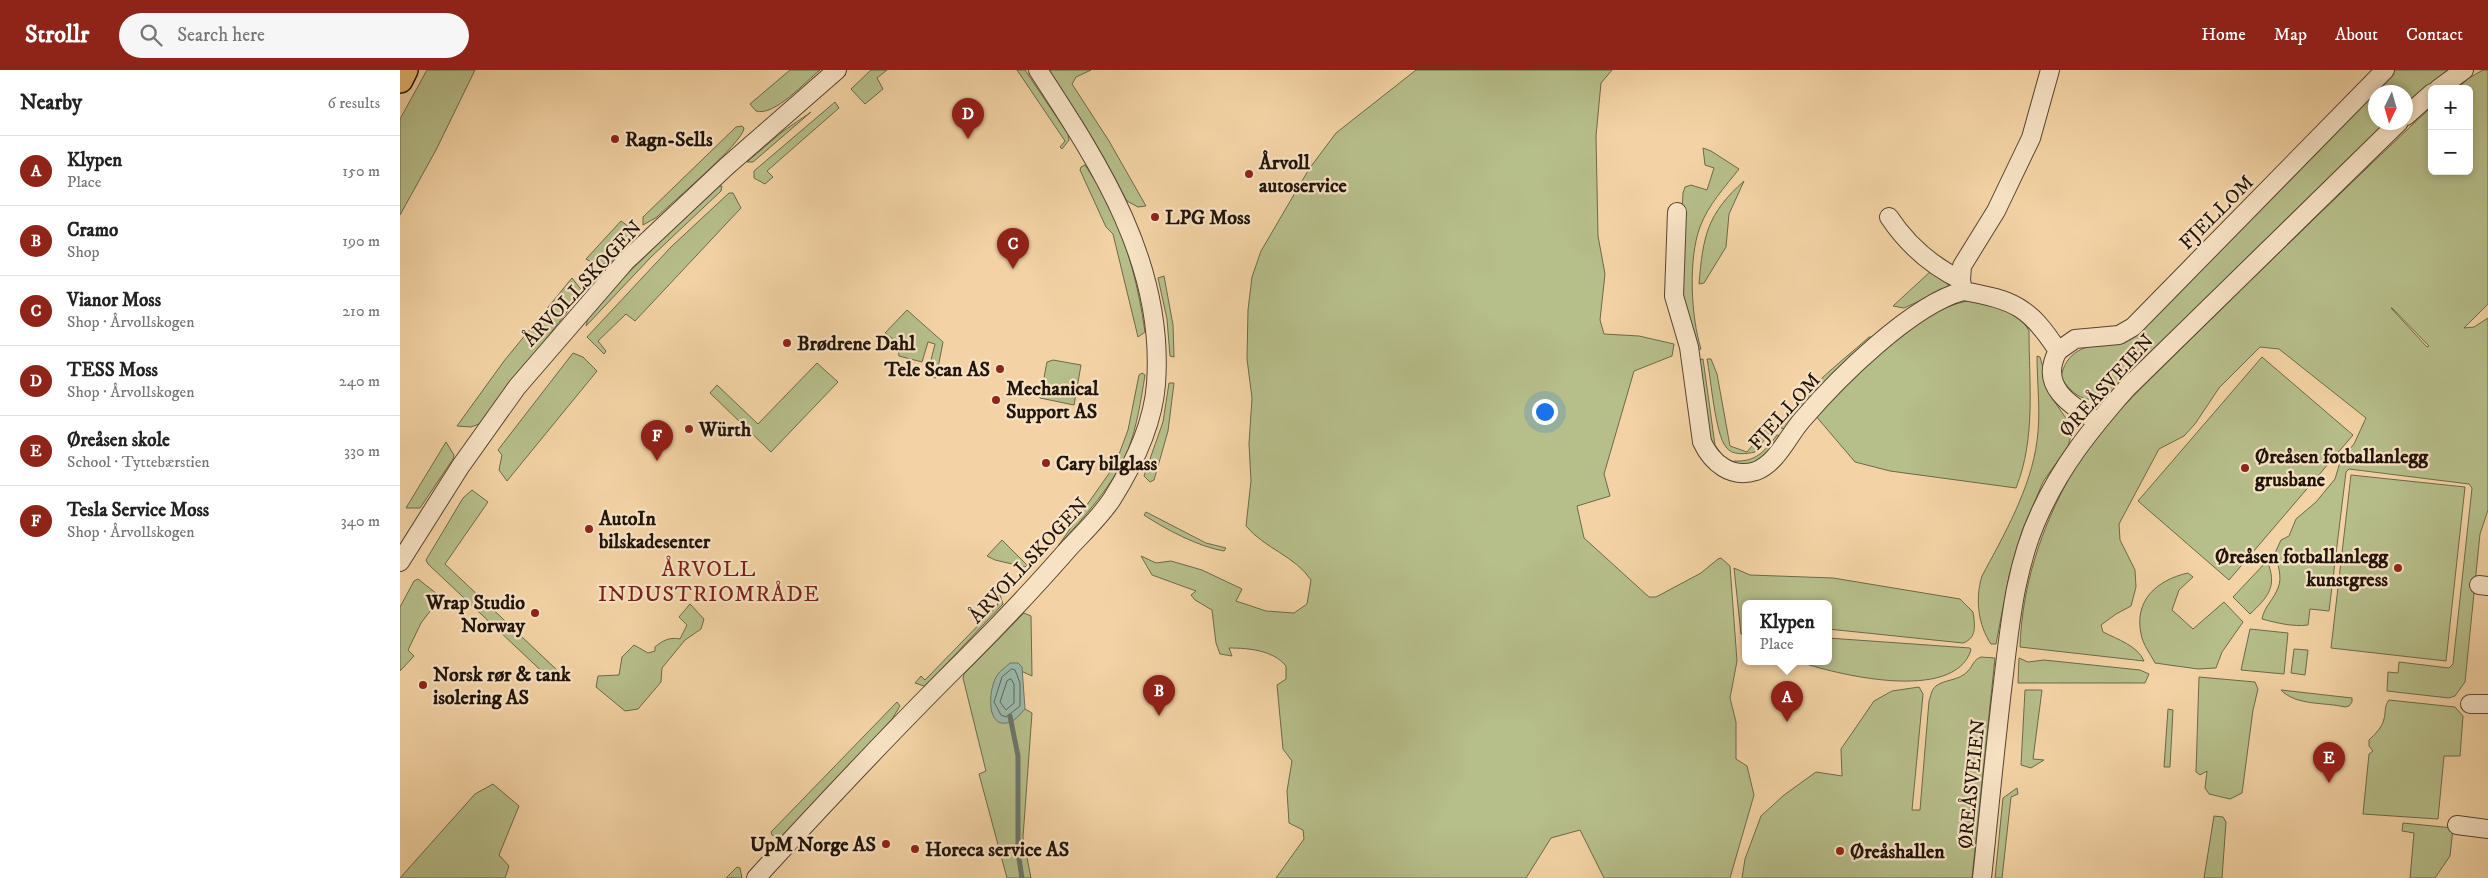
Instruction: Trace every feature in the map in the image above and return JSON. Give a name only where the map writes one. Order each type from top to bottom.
[{"type":"highway","points":[[400,80],[405,70]]},
{"type":"street","name":"ÅRVOLLSKOGEN","points":[[400,562],[460,467],[517,387],[620,268],[727,166],[837,70]]},
{"type":"street","name":"ÅRVOLLSKOGEN","points":[[756,878],[816,812],[1050,570],[1111,501],[1137,458],[1153,406],[1156,384],[1157,354],[1151,304],[1145,278],[1129,228],[1111,186],[1038,70]]},
{"type":"street","points":[[1962,286],[1962,266],[1996,211],[2031,138],[2050,70]]},
{"type":"street","name":"FJELLOM","points":[[2058,351],[2076,339],[2119,335],[2133,327],[2385,70]]},
{"type":"street","points":[[2443,85],[2464,70]]},
{"type":"street","points":[[2413,110],[2428,97]]},
{"type":"street","name":"ØREÅSVEIEN","points":[[1982,878],[2010,624],[2023,556],[2039,514],[2056,480],[2072,454],[2097,421],[2145,371],[2391,130]]},
{"type":"street","name":"FJELLOM","points":[[1677,212],[1674,296],[1689,347],[1702,442],[1708,455],[1718,465],[1729,470],[1742,473],[1758,470],[1772,460],[1808,414],[1892,332],[1962,286]]},
{"type":"street","points":[[1890,216],[1897,228],[1927,259],[1962,286],[2017,306],[2034,317],[2058,351],[2053,359],[2051,375],[2058,391],[2072,406],[2097,421]]},
{"type":"street","points":[[2470,704],[2488,704]]},
{"type":"street","points":[[2457,824],[2488,829]]},
{"type":"green space","points":[[427,70],[475,70],[436,150],[400,215],[400,119]]},
{"type":"green space","points":[[790,70],[820,70],[780,104],[772,109],[756,111],[750,104]]},
{"type":"green space","points":[[871,70],[887,70],[877,78],[883,89],[865,104],[851,89]]},
{"type":"green space","points":[[1017,70],[1025,70],[1068,134],[1069,140],[1062,149],[1060,147],[1065,141]]},
{"type":"green space","points":[[1048,70],[1091,70],[1076,77],[1072,84],[1109,141],[1146,206],[1138,207],[1127,201],[1084,124]]},
{"type":"green space","points":[[1416,70],[1612,70],[1601,83],[1596,136],[1598,236],[1605,274],[1600,320],[1604,334],[1639,336],[1674,344],[1672,356],[1634,371],[1604,474],[1610,496],[1577,506],[1584,538],[1649,597],[1656,597],[1701,573],[1718,559],[1721,558],[1730,566],[1737,661],[1730,698],[1736,722],[1736,759],[1747,766],[1754,795],[1730,878],[1604,878],[1580,830],[1551,838],[1526,878],[1276,878],[1304,839],[1303,830],[1289,823],[1287,791],[1292,761],[1283,749],[1277,685],[1286,679],[1286,666],[1274,656],[1252,649],[1229,648],[1232,656],[1220,654],[1216,643],[1212,610],[1195,600],[1191,595],[1196,591],[1152,575],[1141,556],[1156,563],[1171,561],[1202,570],[1242,589],[1236,601],[1266,611],[1294,613],[1307,604],[1311,580],[1297,565],[1253,534],[1246,526],[1251,481],[1249,444],[1252,398],[1247,359],[1248,310],[1252,277],[1261,251],[1309,169],[1336,133]]},
{"type":"green space","points":[[2394,70],[2448,70],[2431,85],[2428,85],[2428,88],[2413,102],[2413,85],[2379,85]]},
{"type":"green space","points":[[2483,70],[2488,70],[2488,304],[2464,328],[2474,327],[2488,318],[2488,510],[2480,534],[2465,682],[2455,696],[2449,698],[2387,691],[2388,672],[2398,673],[2399,662],[2449,668],[2453,664],[2472,488],[2469,484],[2349,469],[2346,472],[2329,611],[2310,609],[2308,625],[2291,625],[2262,619],[2279,584],[2279,570],[2275,553],[2281,540],[2289,536],[2296,519],[2316,502],[2335,479],[2341,459],[2354,444],[2366,418],[2279,349],[2260,347],[2219,388],[2195,424],[2184,436],[2159,449],[2119,524],[2120,540],[2135,570],[2136,587],[2131,606],[2101,625],[2103,632],[2132,647],[2144,661],[2020,647],[2029,580],[2042,537],[2071,475],[2097,437],[2127,402],[2160,369],[2407,130],[2413,130],[2413,124],[2428,110],[2428,175],[2473,175],[2473,85],[2461,85]],"holes":[[[2391,308],[2392,308],[2429,346],[2427,347]]]},
{"type":"green space","points":[[2368,97],[2368,130],[2383,130],[2107,396],[2099,399],[2086,399],[2070,389],[2061,377],[2063,368],[2072,356],[2084,348],[2107,344]]},
{"type":"green space","points":[[835,102],[839,108],[767,171],[773,177],[765,184],[754,178],[754,171]]},
{"type":"green space","points":[[811,112],[753,162],[747,162],[782,132]]},
{"type":"green space","points":[[742,126],[744,128],[741,136],[720,159],[657,217],[643,225],[643,217],[736,127]]},
{"type":"green space","points":[[1703,148],[1739,169],[1717,196],[1703,219],[1696,240],[1692,288],[1695,321],[1701,349],[1696,351],[1678,291],[1683,193],[1685,187],[1691,185],[1707,190],[1714,168],[1705,165]]},
{"type":"green space","points":[[1085,165],[1107,200],[1127,251],[1140,300],[1145,332],[1138,337],[1113,234],[1106,227],[1080,170]]},
{"type":"green space","points":[[1744,181],[1729,214],[1726,247],[1704,283],[1699,284],[1705,239],[1709,227],[1722,204]]},
{"type":"green space","points":[[722,186],[721,191],[651,257],[586,326],[588,318],[621,280],[716,187]]},
{"type":"green space","points":[[729,193],[733,193],[741,208],[635,321],[626,314],[598,341],[606,351],[604,354],[587,337],[671,247]]},
{"type":"green space","points":[[621,221],[632,229],[632,237],[625,252],[611,262],[603,264],[594,263],[586,259]]},
{"type":"green space","points":[[1931,271],[1948,284],[1948,288],[1904,308],[1893,306]]},
{"type":"green space","points":[[1164,276],[1173,325],[1174,357],[1170,356],[1167,319],[1158,278]]},
{"type":"green space","points":[[572,278],[583,292],[479,424],[471,427],[457,426],[504,361]]},
{"type":"green space","points":[[1967,301],[2002,308],[2018,317],[2029,331],[2029,430],[2022,469],[2016,488],[1890,471],[1855,462],[1815,415],[1867,365],[1906,332],[1946,307]]},
{"type":"green space","points":[[907,310],[943,342],[936,378],[927,376],[935,344],[928,342],[922,362],[899,356],[897,342],[885,333]]},
{"type":"green space","points":[[1869,337],[1878,337],[1786,429],[1781,428],[1809,390]]},
{"type":"green space","points":[[573,353],[583,357],[597,371],[507,481],[499,470],[502,455],[498,450]]},
{"type":"green space","points":[[2037,356],[2040,357],[2052,398],[2072,427],[2072,433],[2068,446],[2043,482],[2022,531],[2009,576],[1996,644],[1991,644],[1983,628],[1979,611],[1980,584],[1982,576],[2016,511],[2034,459],[2039,420]]},
{"type":"green space","name":"Øreåsen fotballanlegg grusbane","points":[[2262,357],[2353,435],[2229,580],[2138,501]]},
{"type":"green space","points":[[1703,359],[1715,445],[1720,452],[1718,457],[1709,443],[1698,360]]},
{"type":"green space","points":[[1707,359],[1711,359],[1717,374],[1730,446],[1747,452],[1766,429],[1771,431],[1755,452],[1743,454],[1732,452],[1722,440],[1716,418]]},
{"type":"green space","points":[[1053,360],[1081,365],[1074,405],[1040,398],[1047,362]]},
{"type":"green space","points":[[817,363],[838,382],[771,452],[710,393],[717,385],[758,424]]},
{"type":"green space","points":[[1142,373],[1145,375],[1136,422],[1122,463],[1097,501],[1058,546],[1115,465],[1128,430],[1139,375]]},
{"type":"green space","points":[[1169,383],[1174,383],[1168,431],[1154,480],[1150,482],[1144,476],[1163,422]]},
{"type":"green space","points":[[1777,435],[1782,436],[1777,446],[1752,466],[1732,465],[1734,461],[1748,460],[1759,455]]},
{"type":"green space","points":[[446,442],[454,455],[453,459],[420,508],[406,508]]},
{"type":"green space","name":"Øreåsen fotballanlegg kunstgress","points":[[2351,475],[2465,487],[2446,661],[2331,648]]},
{"type":"green space","points":[[472,490],[488,502],[445,564],[559,672],[551,680],[428,564],[426,560],[463,498]]},
{"type":"green space","points":[[1146,512],[1206,543],[1226,548],[1224,551],[1214,549],[1182,537],[1144,515]]},
{"type":"green space","points":[[1002,540],[1027,565],[1025,567],[995,560],[987,556]]},
{"type":"green space","points":[[2267,561],[2272,577],[2271,584],[2262,602],[2250,614],[2233,597]]},
{"type":"green space","points":[[1734,568],[1750,575],[1833,578],[1960,599],[1973,612],[1974,622],[1971,638],[1963,643],[1832,629],[1832,600],[1742,600],[1741,634]]},
{"type":"green space","points":[[2188,573],[2193,577],[2179,590],[2172,610],[2193,629],[2224,602],[2243,622],[2222,652],[2216,668],[2198,669],[2155,663],[2142,638],[2141,611],[2150,593],[2167,581]]},
{"type":"green space","points":[[418,579],[437,594],[434,606],[421,623],[408,650],[414,656],[400,671],[400,607],[414,581]]},
{"type":"green space","points":[[1000,595],[1003,604],[930,681],[924,686],[915,683],[921,676],[925,680],[997,606],[998,602],[995,601]]},
{"type":"green space","points":[[690,604],[704,619],[701,629],[685,640],[662,668],[661,682],[638,709],[625,711],[596,687],[598,676],[619,675],[622,657],[634,645],[648,653],[655,651],[655,647],[664,641],[673,638],[680,639],[687,625],[679,617]]},
{"type":"green space","points":[[1024,613],[1031,616],[1032,676],[1021,671],[991,711],[1000,720],[1004,721],[1012,720],[1025,709],[1032,713],[1023,837],[1031,878],[1007,878],[979,774],[986,771],[963,678],[964,674]]},
{"type":"green space","points":[[2250,629],[2288,633],[2284,674],[2241,670]]},
{"type":"green space","points":[[1832,638],[1970,648],[1971,650],[1960,667],[1942,676],[1918,681],[1892,681],[1864,677],[1811,665],[1832,665]]},
{"type":"green space","points":[[2294,649],[2308,650],[2305,675],[2291,673]]},
{"type":"green space","points":[[1981,657],[1995,658],[1972,878],[1742,878],[1745,859],[1761,816],[1784,795],[1816,772],[1842,776],[1841,749],[1874,701],[1892,691],[1919,687],[1923,694],[1912,810],[1920,810],[1929,701],[1932,691],[1940,684],[1964,674]]},
{"type":"green space","points":[[2019,658],[2028,662],[2044,660],[2140,670],[2149,674],[2145,683],[2018,683]]},
{"type":"green space","points":[[2199,677],[2255,682],[2258,689],[2253,710],[2242,793],[2230,799],[2209,794],[2205,788],[2207,771],[2200,775],[2196,772]]},
{"type":"green space","points":[[2025,690],[2042,690],[2033,759],[2044,760],[2031,768],[2021,765]]},
{"type":"green space","points":[[2281,690],[2352,698],[2352,702],[2349,706],[2345,707],[2311,703],[2295,699]]},
{"type":"green space","points":[[2389,700],[2455,707],[2463,716],[2460,756],[2444,756],[2438,819],[2363,814],[2369,754],[2373,751],[2369,746],[2369,740],[2382,725],[2386,705]]},
{"type":"green space","points":[[897,702],[900,706],[892,719],[780,840],[772,835],[771,832]]},
{"type":"green space","points":[[2168,709],[2173,710],[2170,767],[2164,767]]},
{"type":"green space","points":[[493,784],[519,806],[499,855],[509,866],[505,878],[400,878],[475,794]]},
{"type":"green space","points":[[2017,788],[2018,794],[2011,797],[2002,878],[1995,878],[2003,798]]},
{"type":"green space","points":[[2214,816],[2223,817],[2226,822],[2222,878],[2204,878]]},
{"type":"green space","points":[[2403,823],[2453,828],[2450,856],[2435,878],[2410,878],[2414,833],[2402,831]]},
{"type":"green space","points":[[737,867],[740,868],[742,878],[726,878]]},
{"type":"water","points":[[1010,663],[1018,663],[1022,667],[1025,709],[1012,721],[1002,723],[996,720],[993,714],[991,706],[992,688],[998,674]]},
{"type":"waterway","points":[[1010,716],[1018,756],[1018,852],[1022,878]]},
{"type":"place","name":"Ragn-Sells","points":[[615,139]]},
{"type":"place","name":"TESS Moss","points":[[968,139]]},
{"type":"place","name":"Årvoll autoservice","points":[[1249,174]]},
{"type":"place","name":"LPG Moss","points":[[1155,217]]},
{"type":"place","name":"Vianor Moss","points":[[1013,269]]},
{"type":"place","name":"Brødrene Dahl","points":[[787,343]]},
{"type":"place","name":"Tele Scan AS","points":[[1000,369]]},
{"type":"place","name":"Mechanical Support AS","points":[[996,400]]},
{"type":"place","name":"Würth","points":[[689,429]]},
{"type":"place","name":"Tesla Service Moss","points":[[657,461]]},
{"type":"place","name":"Cary bilglass","points":[[1046,463]]},
{"type":"place","name":"Øreåsen fotballanlegg grusbane","points":[[2245,468]]},
{"type":"place","name":"AutoIn bilskadesenter","points":[[589,529]]},
{"type":"place","name":"Øreåsen fotballanlegg kunstgress","points":[[2398,568]]},
{"type":"place","name":"Wrap Studio Norway","points":[[535,613]]},
{"type":"place","name":"Norsk rør & tank isolering AS","points":[[423,685]]},
{"type":"place","name":"Cramo","points":[[1159,716]]},
{"type":"place","name":"Klypen","points":[[1787,722]]},
{"type":"place","name":"Øreåsen skole","points":[[2329,783]]},
{"type":"place","name":"UpM Norge AS","points":[[886,844]]},
{"type":"place","name":"Horeca service AS","points":[[915,849]]},
{"type":"place","name":"Øreåshallen","points":[[1840,851]]},
{"type":"district","name":"ÅRVOLL INDUSTRIOMRÅDE","points":[[709,580]]}]
